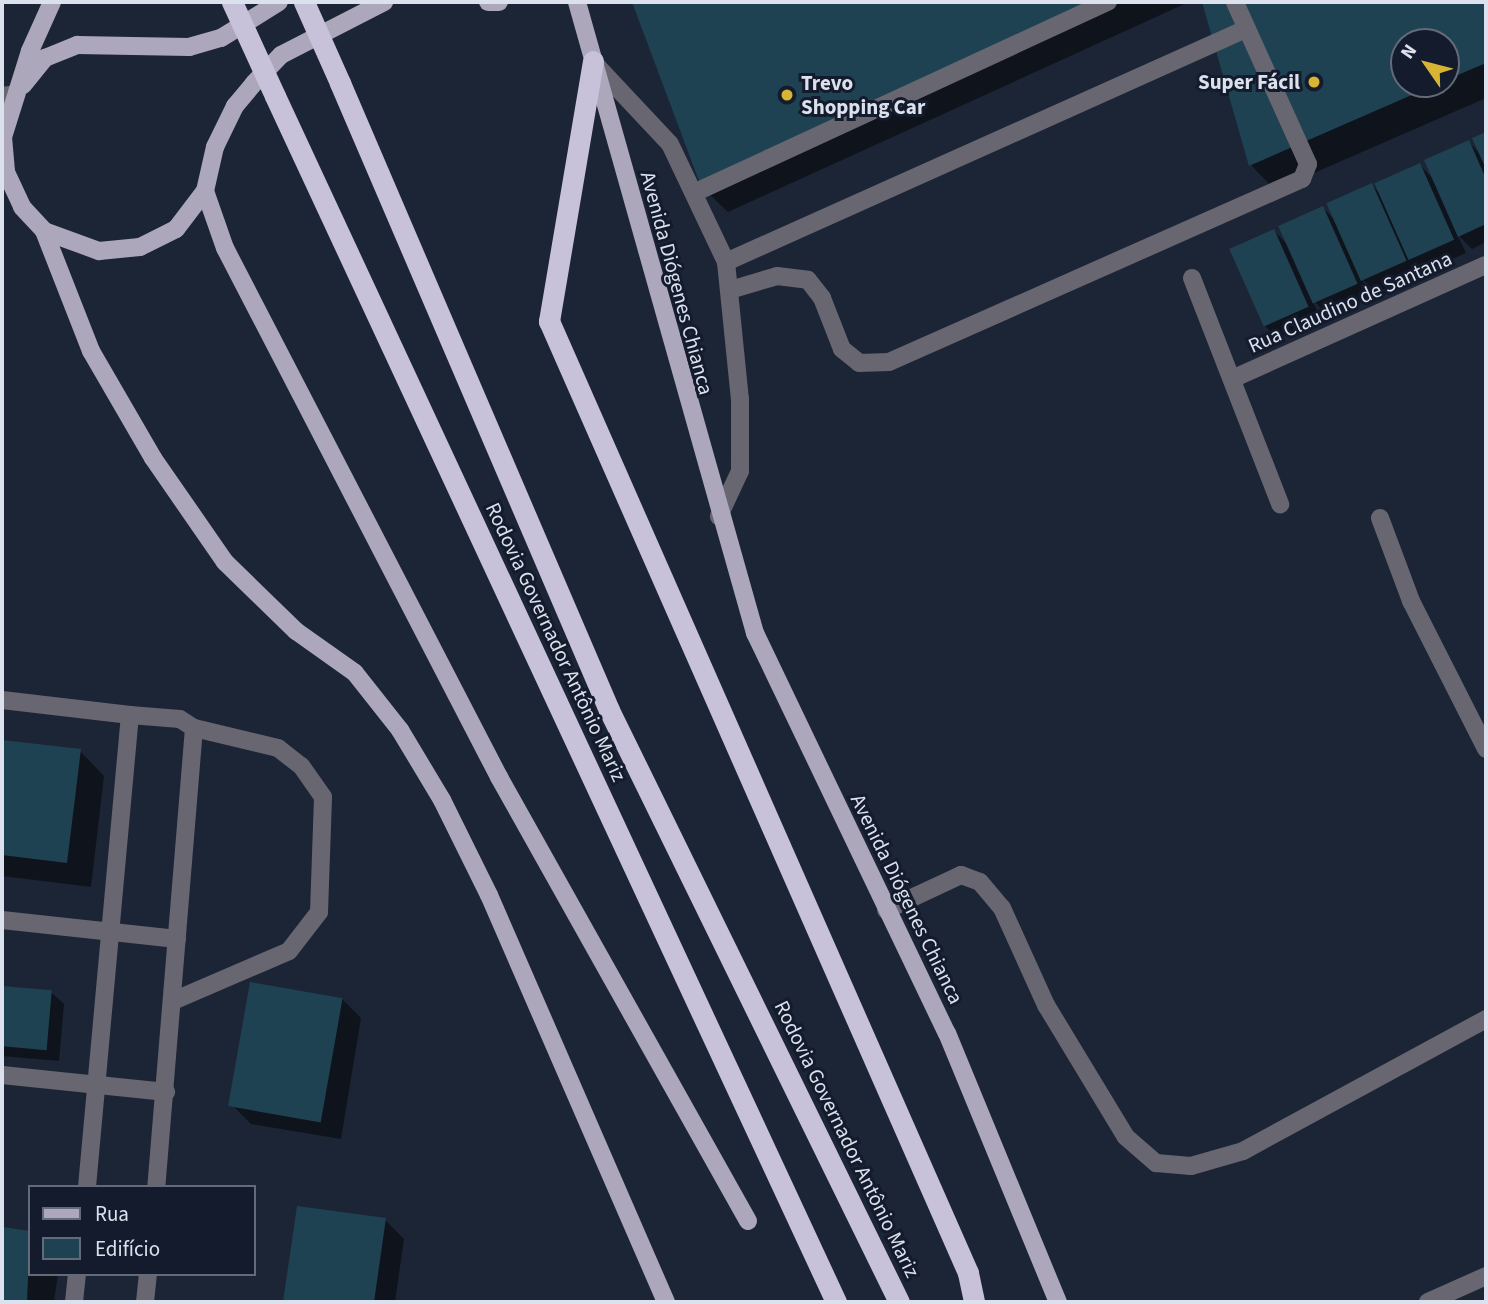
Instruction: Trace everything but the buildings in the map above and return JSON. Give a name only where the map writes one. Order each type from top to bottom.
[{"type":"highway","name":"Rodovia Governador Antônio Mariz","points":[[232,2],[836,1302]]},
{"type":"highway","name":"Rodovia Governador Antônio Mariz","points":[[304,2],[610,710],[899,1302]]},
{"type":"highway","points":[[593,61],[550,321],[968,1273],[974,1302]]},
{"type":"main road","points":[[9,95],[45,58],[77,45],[189,47],[221,38],[279,2]]},
{"type":"main road","points":[[44,231],[99,251],[140,247],[176,229],[205,191],[215,148],[235,106],[254,83],[281,55],[384,2]]},
{"type":"main road","points":[[488,2],[499,2]]},
{"type":"main road","name":"Avenida Diógenes Chianca","points":[[577,2],[719,516],[755,633],[947,1033],[1058,1302]]},
{"type":"main road","points":[[48,5],[9,95],[3,137],[6,172],[22,207],[44,231],[91,351],[153,458],[225,562],[296,631],[355,673],[400,730],[442,800],[489,895],[666,1302]]},
{"type":"main road","points":[[205,191],[238,272],[499,777],[748,1220]]},
{"type":"street","points":[[696,192],[1108,2]]},
{"type":"street","points":[[730,290],[777,276],[808,280],[822,298],[842,349],[859,363],[890,362],[1302,180],[1307,164],[1234,2]]},
{"type":"street","points":[[726,262],[1246,29]]},
{"type":"street","name":"Avenida Diógenes Chianca","points":[[593,61],[670,144],[696,192],[726,262],[730,290],[740,471],[719,516]]},
{"type":"street","name":"Rua Claudino de Santana","points":[[1232,379],[1486,265]]},
{"type":"street","points":[[1192,278],[1280,504]]},
{"type":"street","points":[[1380,518],[1411,601],[1486,749]]},
{"type":"street","points":[[2,700],[180,719],[194,728],[278,748],[301,766],[323,797],[319,912],[289,951],[173,1001]]},
{"type":"street","points":[[86,1185],[98,1084],[130,715]]},
{"type":"street","points":[[156,1185],[194,728]]},
{"type":"street","points":[[886,910],[961,875],[980,882],[1002,908],[1046,1005],[1126,1137],[1156,1163],[1191,1166],[1243,1150],[1486,1018]]},
{"type":"street","points":[[2,920],[110,928],[177,939]]},
{"type":"street","points":[[2,1075],[166,1092]]},
{"type":"street","points":[[74,1302],[77,1276]]},
{"type":"street","points":[[145,1302],[148,1276]]},
{"type":"street","points":[[1428,1302],[1486,1276]]},
{"type":"place","name":"Super Fácil","points":[[1314,82]]},
{"type":"place","name":"Trevo Shopping Car","points":[[787,95]]}]
